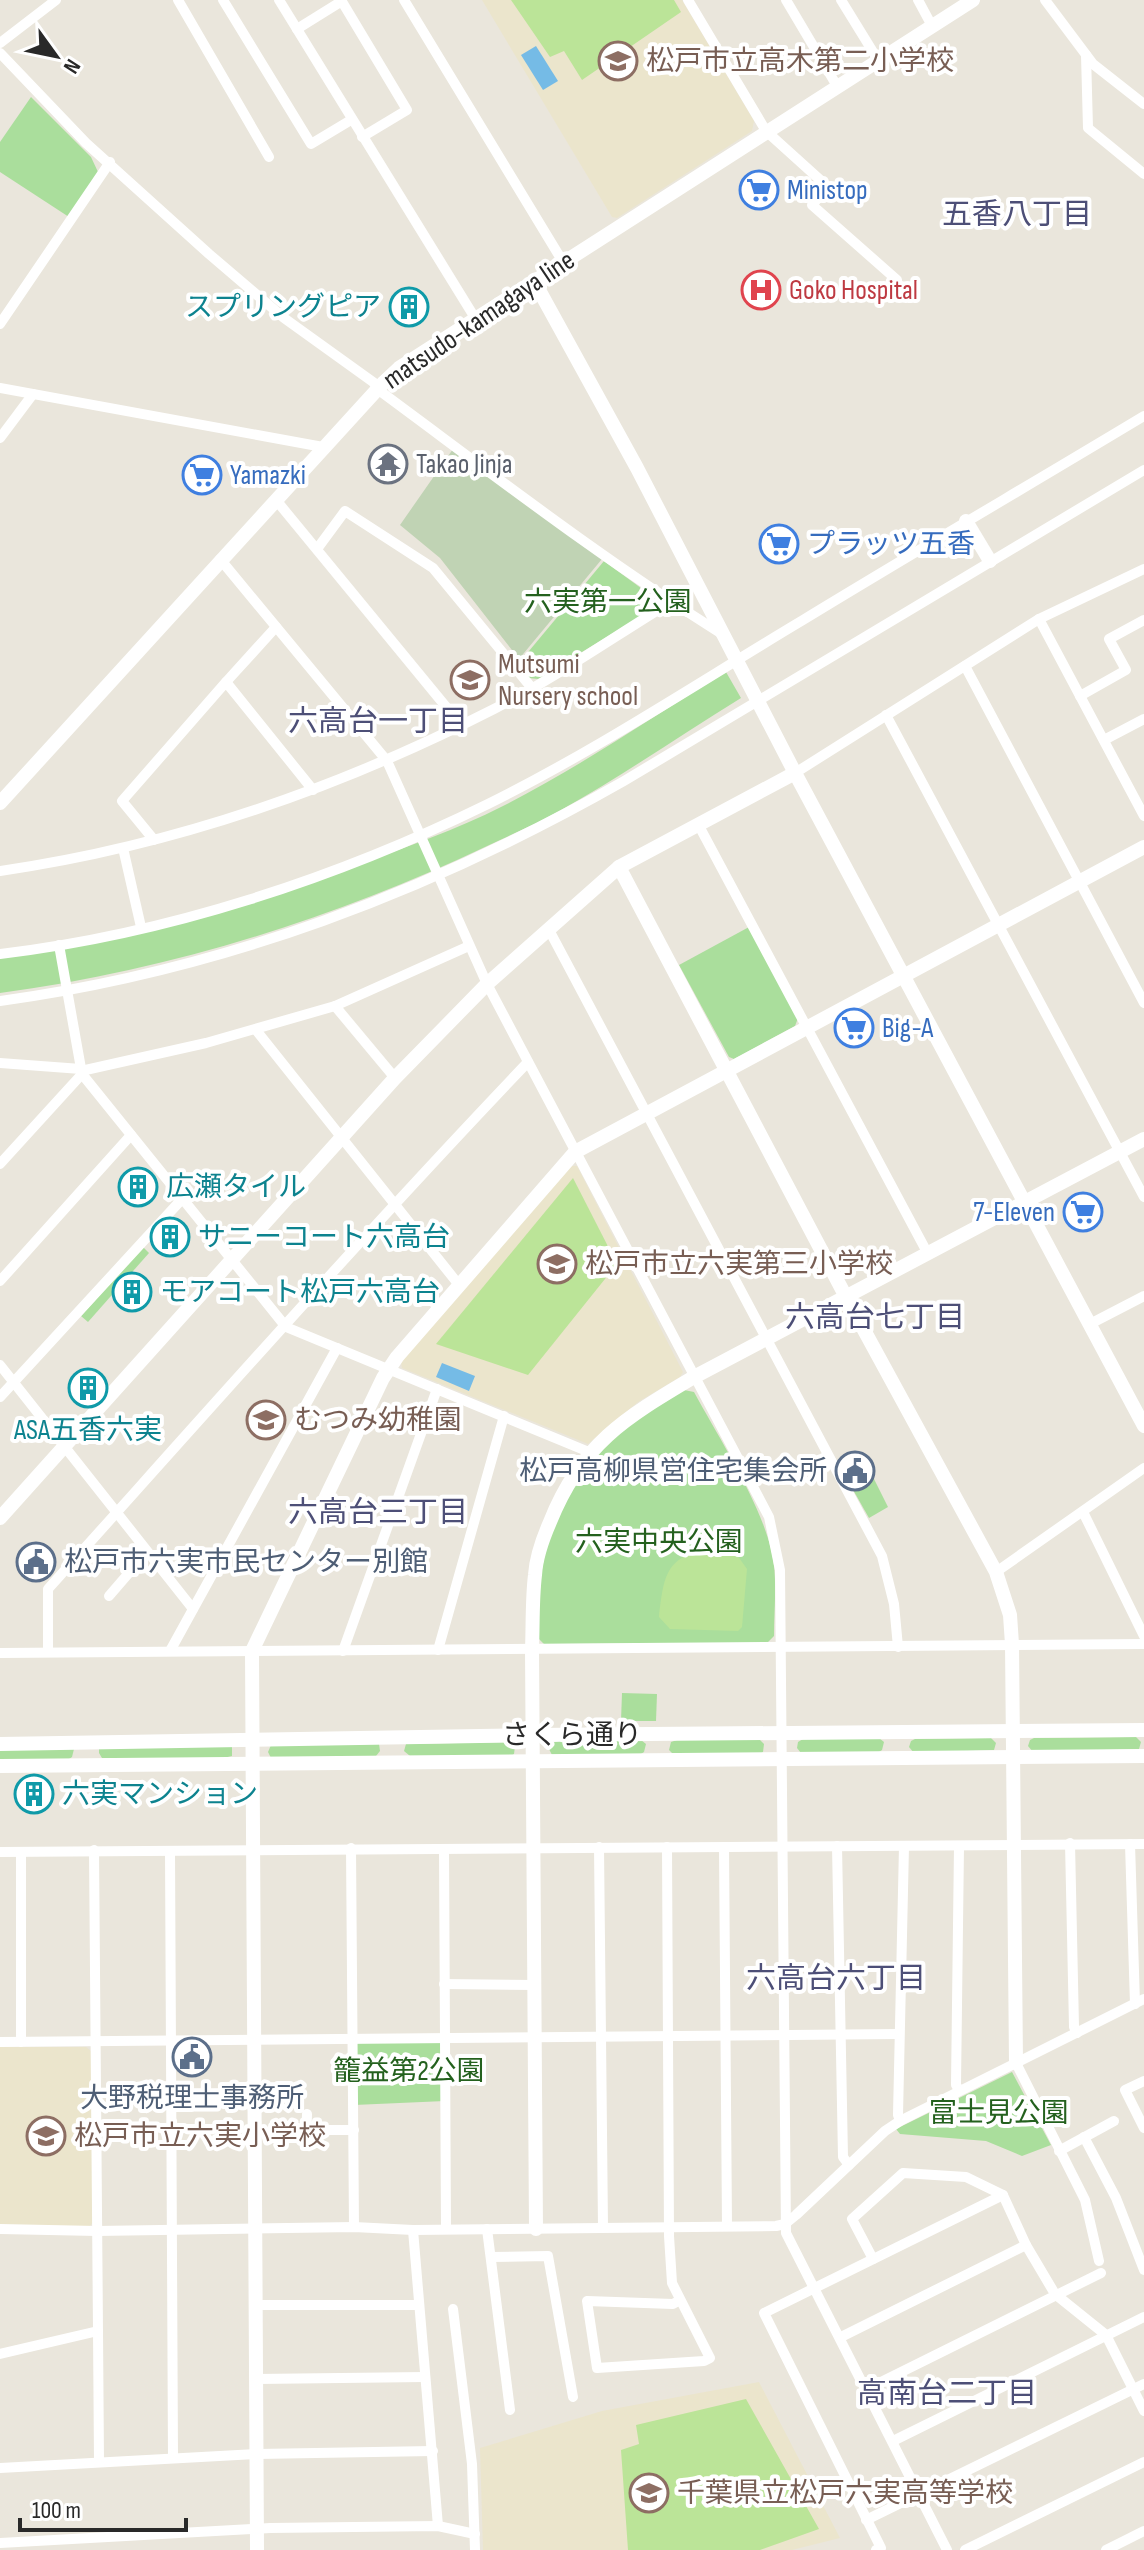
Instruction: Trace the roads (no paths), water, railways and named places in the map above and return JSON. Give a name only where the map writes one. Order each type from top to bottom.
[{"type":"street","points":[[0,43],[56,0]]},
{"type":"street","points":[[178,0],[269,157]]},
{"type":"street","points":[[224,0],[311,144],[351,120]]},
{"type":"street","points":[[279,0],[475,318]]},
{"type":"street","points":[[297,29],[342,0],[407,110],[362,137]]},
{"type":"street","points":[[404,0],[563,262]]},
{"type":"street","points":[[688,0],[766,131],[828,187],[812,205],[897,280]]},
{"type":"street","points":[[786,0],[837,86]]},
{"type":"street","points":[[841,0],[878,60]]},
{"type":"street","points":[[918,0],[932,26]]},
{"type":"street","name":"matsudo-kamagaya line","points":[[0,803],[220,559],[399,368],[973,0]]},
{"type":"street","points":[[1045,0],[1093,64],[1144,104]]},
{"type":"street","points":[[0,53],[86,143],[250,290],[479,466],[671,602],[722,634]]},
{"type":"street","points":[[1086,55],[1088,128],[1144,174]]},
{"type":"street","points":[[0,324],[110,162]]},
{"type":"street","points":[[534,281],[637,468],[795,773],[1144,1426]]},
{"type":"street","points":[[0,388],[323,447]]},
{"type":"street","points":[[0,438],[33,394]]},
{"type":"street","points":[[0,954],[141,927],[281,888],[419,835],[539,777],[1144,416]]},
{"type":"street","points":[[0,1001],[147,973],[271,940],[361,909],[438,877],[560,817],[1144,470]]},
{"type":"street","points":[[276,500],[461,725]]},
{"type":"street","points":[[317,549],[345,511],[433,568],[531,687]]},
{"type":"street","points":[[966,521],[990,561]]},
{"type":"street","points":[[220,559],[387,761],[487,984],[769,1517],[780,1570],[786,2233],[947,2550]]},
{"type":"street","points":[[0,1518],[395,1078],[487,984],[619,867],[795,773],[1039,619],[1144,569]]},
{"type":"street","points":[[0,871],[123,848],[205,826],[313,790],[387,761],[531,687],[671,602]]},
{"type":"street","points":[[1039,619],[1144,816]]},
{"type":"street","points":[[1080,696],[1126,670],[1109,639],[1144,620]]},
{"type":"street","points":[[154,840],[122,801],[276,627]]},
{"type":"street","points":[[965,666],[1144,1003]]},
{"type":"street","points":[[226,682],[313,790]]},
{"type":"street","points":[[886,715],[1144,1197]]},
{"type":"street","points":[[1104,740],[1144,719]]},
{"type":"street","points":[[1131,791],[1144,784]]},
{"type":"street","points":[[698,824],[928,1254]]},
{"type":"street","points":[[257,2550],[252,1651],[389,1370],[575,1152],[1144,847]]},
{"type":"street","points":[[123,848],[141,927]]},
{"type":"street","points":[[619,867],[846,1297],[996,1572],[1010,1615],[1016,2063],[1085,2200],[1100,2267],[1055,2294],[867,2389]]},
{"type":"street","points":[[548,928],[882,1556],[894,1604],[898,1647]]},
{"type":"street","points":[[59,945],[81,1071],[286,1327],[589,1452]]},
{"type":"street","points":[[0,1063],[81,1071],[256,1030],[335,1006],[469,946]]},
{"type":"street","points":[[335,1006],[395,1078]]},
{"type":"street","points":[[256,1030],[459,1285]]},
{"type":"street","points":[[48,1652],[48,1589],[286,1327],[393,1203],[528,1062]]},
{"type":"street","points":[[0,1164],[81,1071]]},
{"type":"street","points":[[0,1281],[131,1135]]},
{"type":"street","points":[[536,2229],[532,1649],[535,1573],[559,1498],[589,1452],[633,1414],[694,1377],[1144,1139]]},
{"type":"street","points":[[0,1397],[182,1199]]},
{"type":"street","points":[[1090,1324],[1144,1296]]},
{"type":"street","points":[[170,1651],[337,1348]]},
{"type":"street","points":[[0,1365],[193,1609]]},
{"type":"street","points":[[343,1651],[437,1389]]},
{"type":"street","points":[[438,1650],[504,1416]]},
{"type":"street","points":[[996,1572],[1144,1468]]},
{"type":"street","points":[[1083,1512],[1144,1636]]},
{"type":"street","points":[[109,1596],[147,1552]]},
{"type":"street","points":[[0,1653],[1144,1644]]},
{"type":"street","name":"さくら通り","points":[[0,1744],[534,1735],[1144,1730]]},
{"type":"street","name":"さくら通り","points":[[0,1766],[1144,1756]]},
{"type":"street","points":[[1070,1843],[1074,2027],[1077,2033]]},
{"type":"street","points":[[0,2229],[97,2231],[354,2227],[413,2230],[785,2224],[885,2131],[900,2121],[1139,2001],[1130,1844]]},
{"type":"street","points":[[0,1852],[1144,1844]]},
{"type":"street","points":[[837,1846],[843,2157],[849,2165]]},
{"type":"street","points":[[900,2121],[898,2034],[904,1846]]},
{"type":"street","points":[[959,1846],[956,2085],[959,2090]]},
{"type":"street","points":[[599,1847],[603,2227]]},
{"type":"street","points":[[667,1847],[672,2283],[710,2358],[704,2361],[597,2368],[587,2301],[673,2304],[680,2300]]},
{"type":"street","points":[[351,1848],[354,2227]]},
{"type":"street","points":[[724,1848],[727,2226]]},
{"type":"street","points":[[444,1849],[446,2229]]},
{"type":"street","points":[[94,1850],[99,2462]]},
{"type":"street","points":[[170,1851],[173,2458]]},
{"type":"street","points":[[21,1852],[21,2042]]},
{"type":"street","points":[[444,1984],[536,1985]]},
{"type":"street","points":[[0,2042],[898,2034]]},
{"type":"street","points":[[1144,2081],[1125,2090],[1144,2128]]},
{"type":"street","points":[[172,2103],[254,2100]]},
{"type":"street","points":[[306,2145],[307,2114]]},
{"type":"street","points":[[1059,2151],[1114,2121]]},
{"type":"street","points":[[307,2130],[354,2130]]},
{"type":"street","points":[[1084,2137],[1116,2198],[1144,2270]]},
{"type":"street","points":[[873,2259],[852,2219],[903,2173],[966,2177],[1003,2195],[1026,2245],[1055,2294],[1106,2335],[1139,2386],[1144,2411]]},
{"type":"street","points":[[876,2550],[881,2548],[764,2313],[1003,2195]]},
{"type":"street","points":[[487,2229],[510,2410]]},
{"type":"street","points":[[413,2230],[438,2526]]},
{"type":"street","points":[[841,2337],[1026,2245]]},
{"type":"street","points":[[491,2257],[548,2256],[573,2397]]},
{"type":"street","points":[[255,2305],[419,2305]]},
{"type":"street","points":[[453,2309],[472,2464],[475,2550]]},
{"type":"street","points":[[893,2441],[1144,2317]]},
{"type":"street","points":[[0,2354],[98,2331]]},
{"type":"street","points":[[256,2379],[425,2377]]},
{"type":"street","points":[[866,2520],[1139,2386]]},
{"type":"street","points":[[0,2468],[257,2454],[433,2451]]},
{"type":"street","points":[[965,2550],[1144,2462]]},
{"type":"street","points":[[0,2543],[256,2529],[438,2526],[475,2534]]},
{"type":"street","points":[[1106,2550],[1144,2531]]},
{"type":"water","points":[[536,46],[558,81],[543,90],[521,55]]},
{"type":"water","points":[[442,1363],[475,1376],[469,1391],[436,1377]]},
{"type":"place","name":"松戸市立高木第二小学校","points":[[618,61]]},
{"type":"place","name":"Ministop","points":[[759,190]]},
{"type":"place","name":"Goko Hospital","points":[[761,290]]},
{"type":"place","name":"スプリングピア","points":[[409,307]]},
{"type":"place","name":"Takao Jinja","points":[[388,464]]},
{"type":"place","name":"Yamazki","points":[[202,475]]},
{"type":"place","name":"プラッツ五香","points":[[779,544]]},
{"type":"place","name":"Mutsumi Nursery school","points":[[470,680]]},
{"type":"place","name":"Big-A","points":[[854,1028]]},
{"type":"place","name":"広瀬タイル","points":[[138,1187]]},
{"type":"place","name":"7-Eleven","points":[[1083,1212]]},
{"type":"place","name":"サニーコート六高台","points":[[170,1237]]},
{"type":"place","name":"松戸市立六実第三小学校","points":[[557,1264]]},
{"type":"place","name":"モアコート松戸六高台","points":[[132,1292]]},
{"type":"place","name":"ASA五香六実","points":[[88,1388]]},
{"type":"place","name":"むつみ幼稚園","points":[[266,1420]]},
{"type":"place","name":"松戸高柳県営住宅集会所","points":[[855,1471]]},
{"type":"place","name":"松戸市六実市民センター別館","points":[[36,1562]]},
{"type":"place","name":"六実マンション","points":[[34,1794]]},
{"type":"place","name":"大野税理士事務所","points":[[192,2057]]},
{"type":"place","name":"松戸市立六実小学校","points":[[46,2136]]},
{"type":"place","name":"千葉県立松戸六実高等学校","points":[[649,2493]]},
{"type":"district","name":"五香八丁目","points":[[1017,215]]},
{"type":"district","name":"六高台一丁目","points":[[378,722]]},
{"type":"district","name":"六高台七丁目","points":[[875,1318]]},
{"type":"district","name":"六高台三丁目","points":[[378,1513]]},
{"type":"district","name":"六高台六丁目","points":[[836,1979]]},
{"type":"district","name":"高南台二丁目","points":[[947,2394]]},
{"type":"park label","name":"六実第一公園","points":[[608,602]]},
{"type":"park label","name":"六実中央公園","points":[[659,1542]]},
{"type":"park label","name":"籠益第2公園","points":[[409,2071]]},
{"type":"park label","name":"富士見公園","points":[[999,2113]]}]
